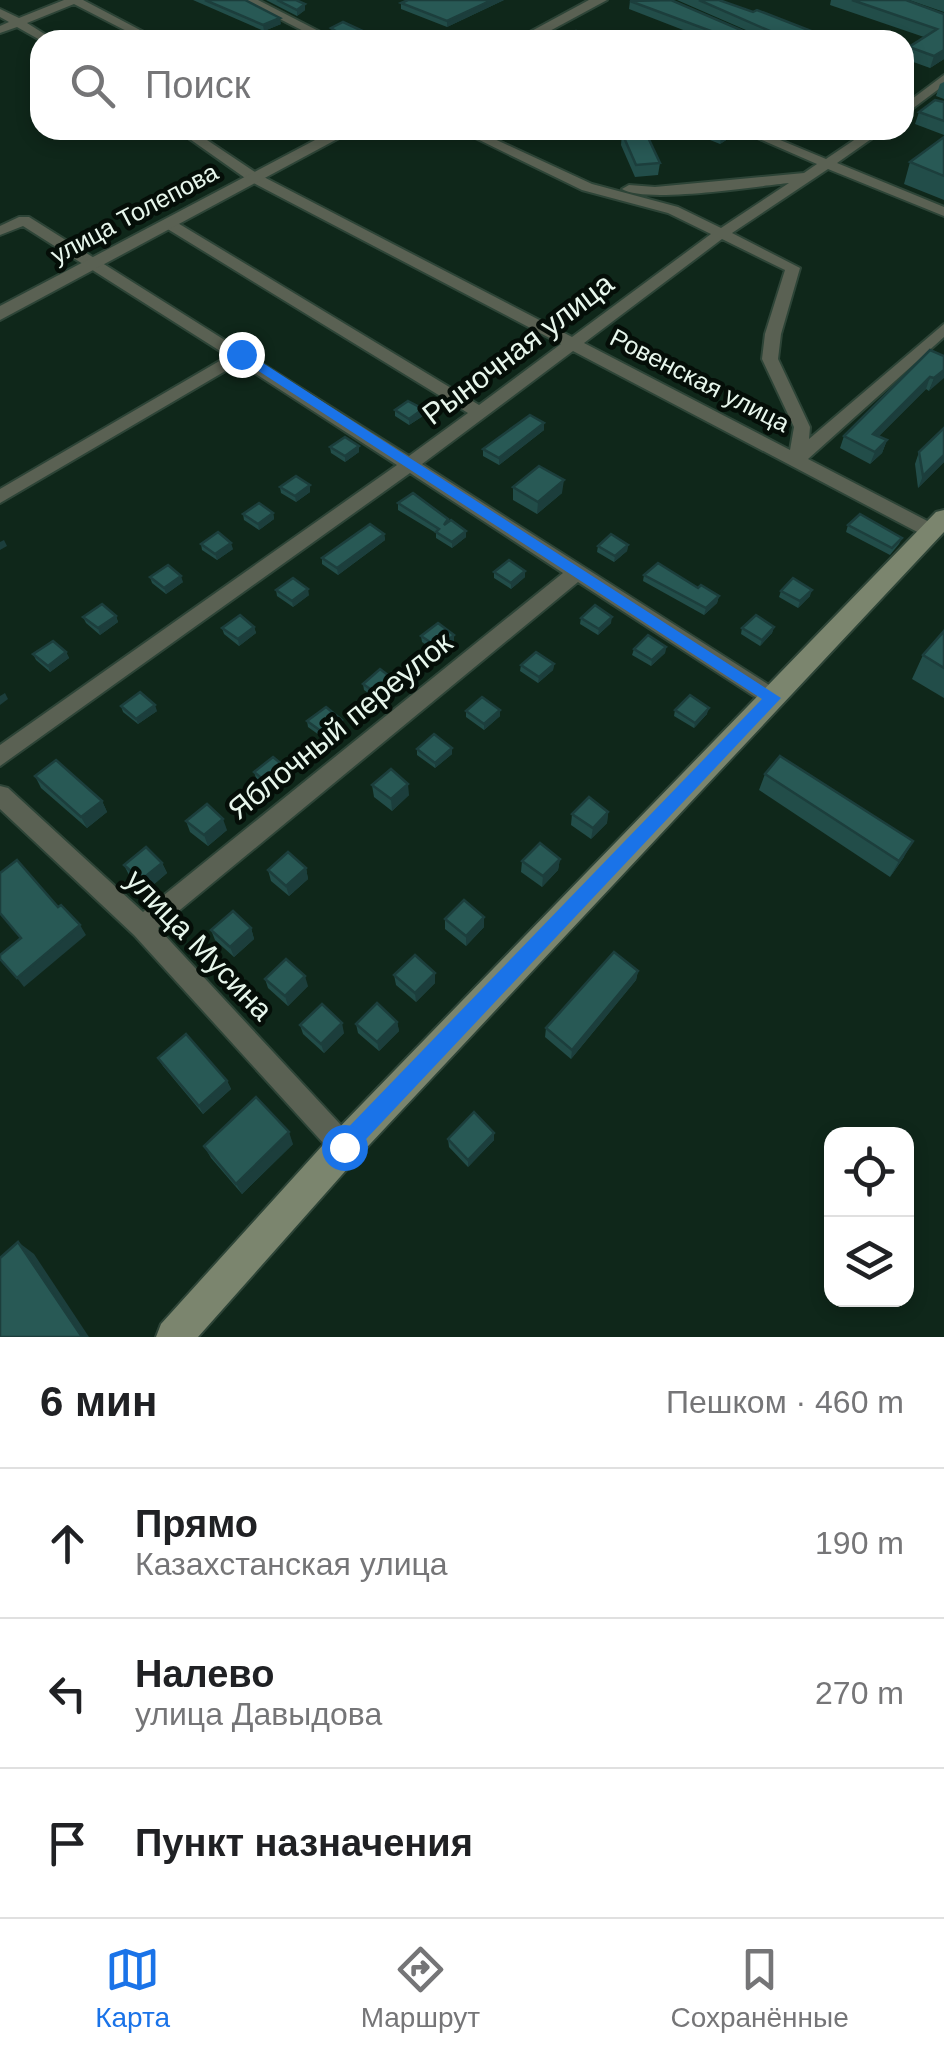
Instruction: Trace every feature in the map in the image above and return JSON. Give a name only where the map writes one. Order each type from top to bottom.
[{"type":"main road","points":[[174,1337],[344,1147],[938,524]]},
{"type":"street","points":[[0,30],[74,0],[134,30]]},
{"type":"street","points":[[249,0],[310,30]]},
{"type":"street","points":[[542,30],[600,0]]},
{"type":"street","points":[[0,12],[33,30]]},
{"type":"street","points":[[914,107],[925,103],[944,79]]},
{"type":"street","points":[[914,99],[925,103]]},
{"type":"street","name":"Ровенская улица","points":[[198,140],[253,177],[798,458],[938,524]]},
{"type":"street","name":"улица Толепова","points":[[0,314],[321,140]]},
{"type":"street","points":[[486,140],[587,187],[673,210],[793,268],[773,334],[770,360],[802,427],[798,458]]},
{"type":"street","points":[[770,140],[944,212]]},
{"type":"street","name":"Рыночная улица","points":[[0,757],[408,466],[719,235],[864,140]]},
{"type":"street","points":[[587,187],[655,191],[811,176]]},
{"type":"street","points":[[0,231],[24,220],[96,263],[773,698]]},
{"type":"street","points":[[171,224],[480,413]]},
{"type":"street","points":[[798,458],[944,328]]},
{"type":"street","points":[[0,497],[241,354]]},
{"type":"street","name":"Яблочный переулок","points":[[142,927],[576,572]]},
{"type":"street","name":"улица Мусина","points":[[0,795],[142,927],[344,1147]]},
{"type":"building","points":[[205,0],[245,0],[280,18],[263,25]]},
{"type":"building","points":[[277,0],[296,0],[305,4],[297,10]]},
{"type":"building","points":[[492,0],[447,21],[401,3]]},
{"type":"building","points":[[671,0],[741,30],[708,30],[630,1]]},
{"type":"building","points":[[699,0],[719,0],[808,30],[767,30]]},
{"type":"building","points":[[852,0],[906,0],[944,14],[944,50],[934,56],[914,49],[914,44],[937,29]]},
{"type":"building","points":[[343,22],[360,30],[334,30],[331,28]]},
{"type":"building","points":[[935,100],[944,102],[944,121],[919,112]]},
{"type":"building","points":[[944,137],[944,176],[910,162]]},
{"type":"building","points":[[625,140],[649,140],[660,163],[636,165]]},
{"type":"building","points":[[930,350],[944,356],[944,370],[930,377],[873,434],[887,440],[875,452],[844,436]]},
{"type":"building","points":[[408,401],[423,409],[409,419],[395,410]]},
{"type":"building","points":[[530,415],[544,423],[499,458],[483,449]]},
{"type":"building","points":[[944,428],[944,455],[923,476],[919,452]]},
{"type":"building","points":[[345,437],[359,446],[345,456],[330,447]]},
{"type":"building","points":[[539,466],[564,480],[538,502],[513,487]]},
{"type":"building","points":[[296,476],[310,485],[295,496],[280,487]]},
{"type":"building","points":[[413,493],[448,519],[444,525],[451,520],[466,531],[452,542],[436,532],[439,529],[398,503]]},
{"type":"building","points":[[259,503],[273,513],[258,524],[243,514]]},
{"type":"building","points":[[860,514],[902,538],[892,548],[848,525]]},
{"type":"building","points":[[370,524],[384,534],[337,568],[322,558]]},
{"type":"building","points":[[218,532],[231,543],[215,554],[201,544]]},
{"type":"building","points":[[611,534],[628,545],[615,556],[598,546]]},
{"type":"building","points":[[509,560],[525,571],[511,583],[494,572]]},
{"type":"building","points":[[658,563],[719,596],[706,608],[644,575]]},
{"type":"building","points":[[168,565],[181,576],[164,588],[150,577]]},
{"type":"building","points":[[293,578],[308,589],[292,601],[276,590]]},
{"type":"building","points":[[793,578],[812,590],[800,601],[781,591]]},
{"type":"building","points":[[102,604],[116,616],[98,628],[83,617]]},
{"type":"building","points":[[595,605],[612,617],[599,629],[581,618]]},
{"type":"building","points":[[240,615],[254,627],[238,639],[222,628]]},
{"type":"building","points":[[756,615],[774,627],[762,640],[742,628]]},
{"type":"building","points":[[438,623],[454,635],[439,648],[421,636]]},
{"type":"building","points":[[944,631],[944,668],[923,655]]},
{"type":"building","points":[[648,635],[666,647],[652,660],[634,649]]},
{"type":"building","points":[[53,641],[66,652],[48,666],[33,654]]},
{"type":"building","points":[[536,652],[554,664],[539,677],[521,665]]},
{"type":"building","points":[[380,669],[397,682],[380,696],[363,684]]},
{"type":"building","points":[[140,692],[155,705],[136,719],[121,706]]},
{"type":"building","points":[[690,695],[709,708],[695,723],[675,710]]},
{"type":"building","points":[[482,697],[500,710],[484,724],[466,711]]},
{"type":"building","points":[[326,707],[342,720],[325,734],[307,721]]},
{"type":"building","points":[[434,734],[452,748],[435,763],[417,749]]},
{"type":"building","points":[[780,756],[913,841],[899,861],[765,774]]},
{"type":"building","points":[[273,757],[290,771],[271,786],[254,772]]},
{"type":"building","points":[[56,760],[102,801],[81,817],[35,776]]},
{"type":"building","points":[[391,769],[408,784],[391,799],[372,785]]},
{"type":"building","points":[[589,797],[608,812],[593,828],[572,814]]},
{"type":"building","points":[[207,804],[223,819],[204,835],[186,821]]},
{"type":"building","points":[[540,843],[560,859],[543,876],[522,861]]},
{"type":"building","points":[[146,847],[162,863],[141,880],[124,865]]},
{"type":"building","points":[[288,852],[306,868],[286,886],[268,870]]},
{"type":"building","points":[[17,860],[58,907],[61,905],[80,925],[17,978],[0,959],[21,938],[0,913],[0,873]]},
{"type":"building","points":[[464,900],[484,917],[466,936],[445,919]]},
{"type":"building","points":[[233,911],[251,928],[230,947],[211,930]]},
{"type":"building","points":[[614,952],[638,971],[572,1050],[546,1028]]},
{"type":"building","points":[[415,955],[435,973],[415,993],[394,975]]},
{"type":"building","points":[[286,959],[305,976],[285,996],[265,979]]},
{"type":"building","points":[[377,1003],[397,1022],[377,1042],[356,1024]]},
{"type":"building","points":[[322,1004],[342,1023],[321,1044],[300,1025]]},
{"type":"building","points":[[186,1034],[227,1081],[199,1106],[158,1058]]},
{"type":"building","points":[[256,1097],[289,1132],[236,1184],[204,1146]]},
{"type":"building","points":[[474,1112],[494,1133],[468,1160],[448,1139]]},
{"type":"building","points":[[18,1242],[82,1337],[0,1337],[0,1258]]},
{"type":"route","points":[[241,354],[408,466],[773,698],[344,1147]]}]
